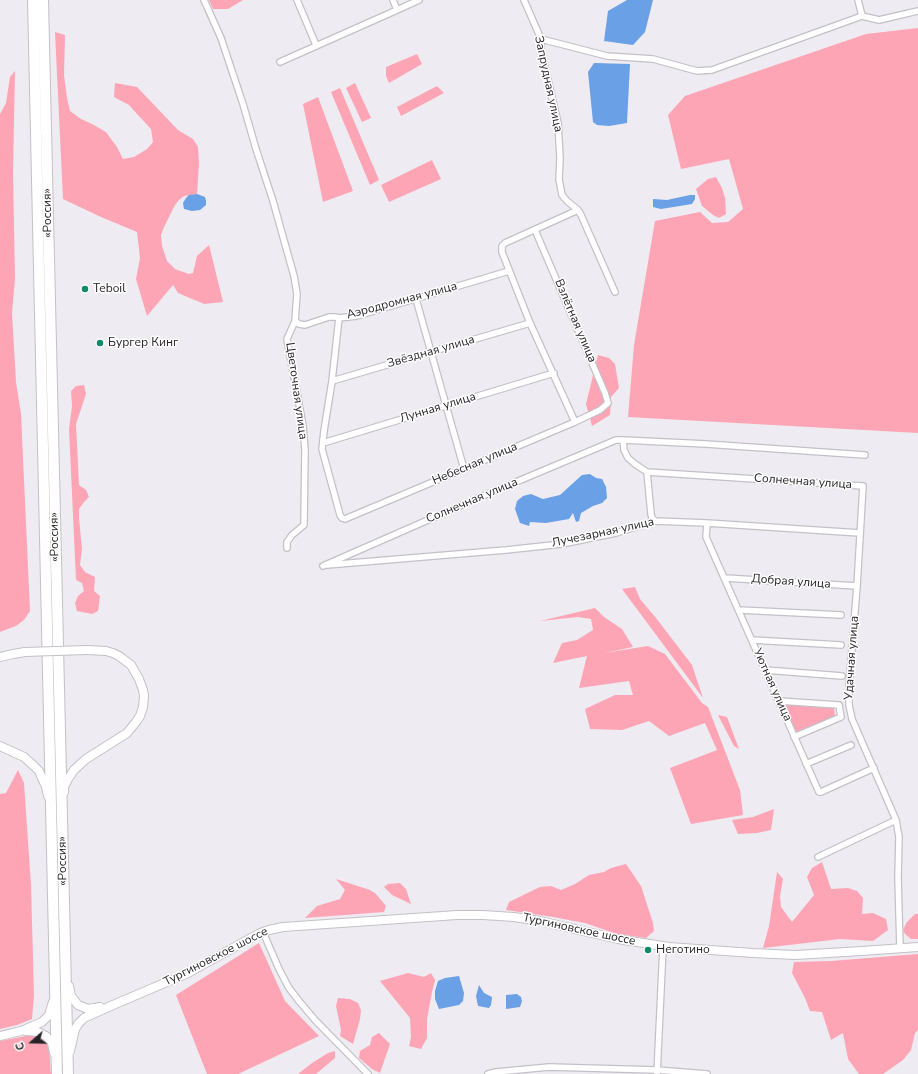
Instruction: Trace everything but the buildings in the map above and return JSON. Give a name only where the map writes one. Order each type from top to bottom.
[{"type":"highway","name":"«Россия»","points":[[33,0],[56,809],[65,968],[63,1070]]},
{"type":"highway","name":"«Россия»","points":[[43,0],[56,809],[56,990],[63,1070]]},
{"type":"main road","points":[[0,657],[25,652],[87,650],[106,651],[119,656],[131,665],[139,679],[144,696],[143,708],[140,716],[126,733],[86,758],[74,770],[68,779],[56,809]]},
{"type":"main road","points":[[0,746],[24,757],[39,771],[56,809]]},
{"type":"main road","name":"Тургиновское шоссе","points":[[63,1070],[73,1034],[77,1025],[86,1017],[188,973],[263,932],[283,927],[457,915],[483,915],[514,917],[540,921],[618,939],[663,947],[795,955],[918,947]]},
{"type":"main road","name":"Тургиновское шоссе","points":[[65,968],[71,996],[78,1004],[84,1008],[92,1009],[112,1005]]},
{"type":"main road","points":[[0,1036],[21,1031],[39,1024],[47,1018],[52,1008],[56,990]]},
{"type":"main road","points":[[21,1031],[38,1032],[48,1038],[63,1070]]},
{"type":"street","name":"Цветочная улица","points":[[204,0],[221,38],[243,104],[273,201],[294,276],[297,294],[295,321],[288,339],[303,426],[305,450],[304,525],[292,535],[287,542],[287,548]]},
{"type":"street","points":[[297,0],[316,45]]},
{"type":"street","points":[[393,0],[397,10]]},
{"type":"street","points":[[280,62],[418,0]]},
{"type":"street","name":"Запрудная улица","points":[[524,0],[541,39],[541,51],[558,123],[560,158],[559,186],[562,195],[578,210]]},
{"type":"street","points":[[858,0],[862,16]]},
{"type":"street","points":[[541,39],[607,56],[653,59],[697,71],[712,70],[862,16],[879,20],[918,11]]},
{"type":"street","points":[[575,422],[530,322],[502,252],[502,246],[578,210],[615,292]]},
{"type":"street","name":"Взлётная улица","points":[[535,230],[607,397],[608,403],[600,410]]},
{"type":"street","name":"Аэродромная улица","points":[[295,321],[304,325],[329,318],[357,316],[509,271]]},
{"type":"street","points":[[416,298],[464,469]]},
{"type":"street","points":[[323,443],[339,318]]},
{"type":"street","name":"Звёздная улица","points":[[332,381],[530,322]]},
{"type":"street","name":"Лунная улица","points":[[323,443],[554,373]]},
{"type":"street","name":"Небесная улица","points":[[323,443],[322,449],[340,515],[345,519],[575,422],[600,410]]},
{"type":"street","name":"Солнечная улица","points":[[323,566],[616,440],[865,455]]},
{"type":"street","points":[[623,440],[624,450],[628,458],[647,472],[651,514],[655,521]]},
{"type":"street","name":"Солнечная улица","points":[[647,472],[863,486]]},
{"type":"street","name":"Удачная улица","points":[[863,486],[849,705],[852,718],[896,820],[899,837],[898,883],[900,948]]},
{"type":"street","name":"Лучезарная улица","points":[[323,566],[562,544],[616,533],[655,521],[706,522],[860,533]]},
{"type":"street","name":"Уютная улица","points":[[706,522],[706,537],[818,790],[820,792],[874,768]]},
{"type":"street","name":"Добрая улица","points":[[725,578],[857,586]]},
{"type":"street","points":[[739,610],[841,615]]},
{"type":"street","points":[[752,640],[841,645]]},
{"type":"street","points":[[765,670],[842,676]]},
{"type":"street","points":[[779,701],[839,705],[841,717],[794,737]]},
{"type":"street","points":[[806,764],[852,744]]},
{"type":"street","points":[[818,857],[896,820]]},
{"type":"street","points":[[263,932],[289,988],[315,1020],[368,1074]]},
{"type":"street","points":[[657,1072],[663,947]]},
{"type":"street","points":[[488,1074],[549,1067],[707,1074]]},
{"type":"shaded area","points":[[209,0],[243,0],[228,9],[213,9]]},
{"type":"shaded area","points":[[918,28],[918,433],[628,417],[634,345],[655,221],[700,212],[712,223],[728,222],[743,209],[729,159],[681,169],[668,115],[685,96],[866,34]]},
{"type":"shaded area","points":[[55,32],[65,35],[64,75],[70,111],[81,119],[106,132],[117,147],[123,159],[134,157],[147,149],[153,142],[151,129],[129,105],[114,97],[115,83],[137,87],[178,130],[193,139],[198,147],[199,163],[197,194],[184,196],[175,205],[161,235],[162,246],[167,261],[175,269],[189,274],[193,273],[197,256],[209,245],[223,302],[204,304],[178,293],[173,285],[147,316],[136,279],[140,258],[137,232],[63,199]]},
{"type":"shaded area","points":[[417,54],[422,64],[389,83],[386,76],[386,67]]},
{"type":"shaded area","points":[[15,71],[13,172],[15,279],[12,313],[16,382],[21,414],[30,611],[24,620],[16,626],[0,632],[0,114],[6,103],[10,77]]},
{"type":"shaded area","points":[[355,83],[371,118],[362,122],[346,88]]},
{"type":"shaded area","points":[[437,86],[444,93],[401,116],[397,107]]},
{"type":"shaded area","points":[[340,88],[379,180],[370,185],[331,92]]},
{"type":"shaded area","points":[[318,97],[353,191],[323,202],[303,104]]},
{"type":"shaded area","points":[[432,160],[441,179],[389,202],[381,185]]},
{"type":"shaded area","points":[[716,177],[725,198],[726,214],[719,218],[702,206],[696,189],[708,179]]},
{"type":"shaded area","points":[[598,355],[609,358],[615,364],[619,388],[611,397],[610,415],[592,426],[586,404]]},
{"type":"shaded area","points":[[84,385],[86,394],[76,424],[79,485],[86,490],[89,497],[79,509],[82,549],[80,565],[85,572],[95,577],[94,591],[100,596],[98,611],[92,614],[77,611],[75,603],[78,596],[84,591],[82,583],[76,580],[69,429],[72,406],[71,391],[76,386]]},
{"type":"shaded area","points":[[635,587],[640,599],[692,665],[703,698],[622,589]]},
{"type":"shaded area","points":[[595,608],[604,617],[622,629],[633,647],[604,653],[648,646],[665,654],[702,703],[708,707],[740,790],[743,815],[691,824],[670,768],[717,750],[705,723],[669,736],[649,721],[622,730],[590,729],[585,709],[615,695],[633,695],[629,681],[579,688],[587,656],[553,663],[562,643],[577,640],[593,630],[591,619],[578,617],[540,621]]},
{"type":"shaded area","points":[[785,705],[834,708],[835,716],[796,732],[793,731],[784,708]]},
{"type":"shaded area","points":[[718,715],[727,717],[739,749],[734,746]]},
{"type":"shaded area","points":[[18,770],[24,783],[31,885],[34,996],[32,1019],[17,1025],[0,1029],[0,794],[6,793]]},
{"type":"shaded area","points":[[774,809],[771,830],[757,833],[738,834],[732,820],[753,817]]},
{"type":"shaded area","points":[[822,862],[831,889],[848,888],[857,891],[863,898],[862,914],[873,913],[886,919],[888,930],[873,941],[840,939],[763,948],[769,926],[777,872],[783,879],[780,896],[781,907],[792,922],[814,895],[807,877],[812,868]]},
{"type":"shaded area","points":[[626,864],[641,886],[653,923],[654,931],[646,938],[617,934],[585,923],[506,910],[509,902],[540,887],[551,886],[561,890],[575,884],[589,875],[604,872],[611,868]]},
{"type":"shaded area","points":[[336,879],[370,890],[376,894],[386,906],[384,912],[305,918],[317,906],[340,899],[345,890]]},
{"type":"shaded area","points":[[400,883],[406,889],[411,904],[392,895],[384,887],[388,884]]},
{"type":"shaded area","points":[[915,914],[918,914],[918,939],[911,939],[903,930],[907,922]]},
{"type":"shaded area","points":[[259,943],[285,1001],[319,1036],[238,1074],[207,1074],[176,995]]},
{"type":"shaded area","points":[[918,954],[918,1030],[915,1033],[911,1050],[903,1060],[883,1074],[859,1074],[848,1059],[843,1033],[831,1040],[822,1012],[810,1011],[792,973],[794,962],[831,961]]},
{"type":"shaded area","points":[[408,973],[424,977],[431,973],[435,980],[427,1019],[427,1038],[421,1049],[409,1046],[411,1037],[410,1018],[380,981]]},
{"type":"shaded area","points":[[338,998],[350,999],[358,1003],[361,1010],[353,1044],[340,1036],[341,1030],[336,1006]]},
{"type":"shaded area","points":[[379,1033],[390,1044],[380,1073],[372,1069],[359,1058],[360,1051],[370,1045],[372,1037]]},
{"type":"shaded area","points":[[31,1035],[43,1038],[49,1048],[51,1074],[0,1074],[0,1041]]},
{"type":"shaded area","points":[[335,1051],[335,1058],[316,1074],[298,1074],[328,1053]]},
{"type":"water","points":[[627,0],[653,0],[645,32],[633,45],[604,41],[608,11]]},
{"type":"water","points":[[594,63],[630,64],[627,123],[609,126],[597,125],[593,122],[588,72]]},
{"type":"water","points":[[197,194],[205,197],[206,205],[200,210],[192,211],[184,209],[183,203],[186,198],[189,195]]},
{"type":"water","points":[[695,195],[695,199],[692,204],[661,209],[653,207],[653,199],[667,200]]},
{"type":"water","points":[[590,474],[596,478],[602,479],[606,487],[607,498],[602,503],[581,513],[579,521],[576,522],[573,513],[569,519],[546,523],[530,522],[529,526],[520,523],[515,509],[517,501],[523,496],[531,494],[543,499],[560,495],[582,475]]},
{"type":"water","points":[[459,976],[464,993],[463,1001],[459,1005],[439,1009],[435,999],[435,991],[438,981],[445,978]]},
{"type":"water","points":[[479,985],[484,993],[492,997],[489,1008],[478,1006],[476,996]]},
{"type":"water","points":[[517,994],[521,997],[522,1001],[520,1007],[506,1009],[506,995]]},
{"type":"place","name":"Teboil","points":[[85,289]]},
{"type":"place","name":"Бургер Кинг","points":[[100,343]]},
{"type":"place","name":"Неготино","points":[[648,950]]}]
